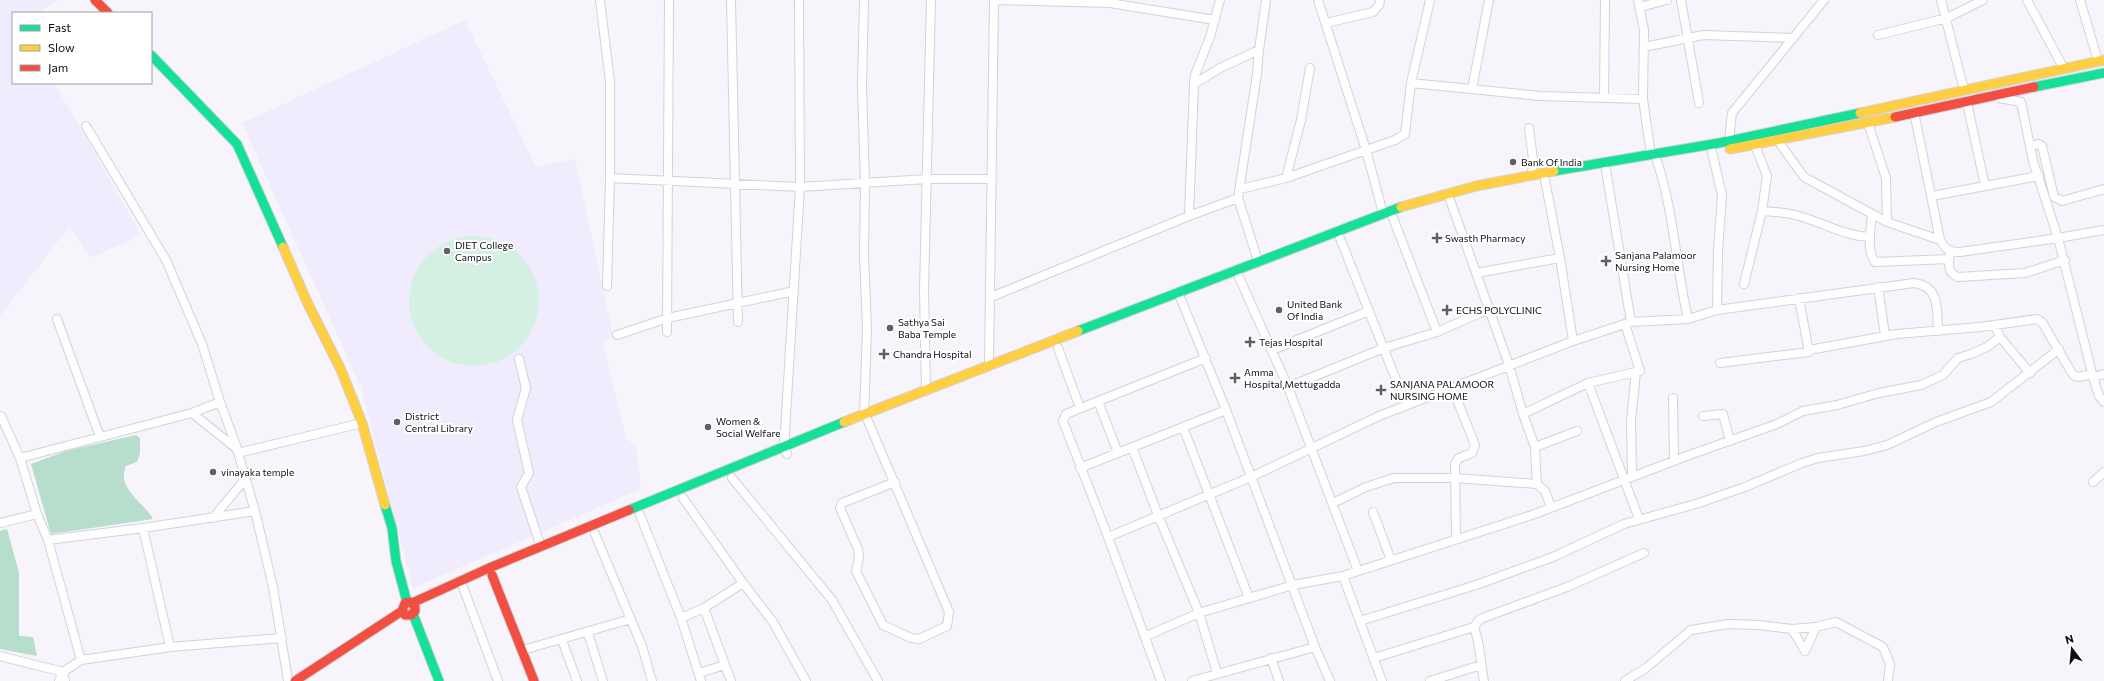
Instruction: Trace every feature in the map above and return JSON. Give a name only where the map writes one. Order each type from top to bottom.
[{"type":"main road","points":[[95,0],[107,12]]},
{"type":"main road","points":[[152,56],[237,144],[265,204],[308,304],[340,370],[362,423],[392,528],[396,561],[409,609],[439,681]]},
{"type":"main road","points":[[866,418],[1058,348],[1258,261],[1383,213],[1448,192],[1532,175],[1654,158],[1712,152],[1730,144],[1964,90],[2101,61]]},
{"type":"main road","points":[[295,681],[409,609],[489,568],[786,451],[926,391],[989,366],[1180,296],[1239,277],[1392,218],[1450,200],[1545,180],[1606,170],[1719,143],[1755,145],[1778,141],[2104,74]]},
{"type":"main road","points":[[308,681],[409,609],[732,478],[786,451]]},
{"type":"main road","points":[[492,575],[534,681]]},
{"type":"street","points":[[600,0],[610,82],[608,286]]},
{"type":"street","points":[[667,332],[669,0]]},
{"type":"street","points":[[731,0],[738,322]]},
{"type":"street","points":[[786,451],[800,187],[799,0]]},
{"type":"street","points":[[864,0],[862,86],[865,183],[864,255],[867,328],[866,418],[895,482],[949,612],[947,626],[919,639],[911,638],[883,625],[881,622],[871,598],[856,571],[859,558],[858,549],[840,508],[842,503],[895,482]]},
{"type":"street","points":[[926,391],[924,289],[931,0]]},
{"type":"street","points":[[989,366],[994,0],[1110,1],[1215,20]]},
{"type":"street","points":[[1189,216],[1195,75],[1210,37],[1220,0]]},
{"type":"street","points":[[1258,261],[1238,198],[1257,74],[1266,0]]},
{"type":"street","points":[[1318,0],[1366,150],[1383,213]]},
{"type":"street","points":[[1326,23],[1373,12],[1379,6],[1380,0]]},
{"type":"street","points":[[1240,189],[1286,178],[1395,140],[1407,132],[1411,82],[1430,0]]},
{"type":"street","points":[[1472,88],[1489,0]]},
{"type":"street","points":[[1604,98],[1605,0]]},
{"type":"street","points":[[1667,0],[1639,3],[1644,30],[1644,99],[1654,158],[1664,180],[1681,288],[1688,319]]},
{"type":"street","points":[[1681,0],[1699,103]]},
{"type":"street","points":[[1730,144],[1732,112],[1824,0]]},
{"type":"street","points":[[1942,0],[1964,90]]},
{"type":"street","points":[[1878,36],[1947,18],[1983,0]]},
{"type":"street","points":[[2028,0],[2064,69]]},
{"type":"street","points":[[2080,0],[2101,61]]},
{"type":"street","points":[[1644,47],[1688,37],[1724,34],[1794,38]]},
{"type":"street","points":[[1194,84],[1220,68],[1259,50]]},
{"type":"street","points":[[1286,178],[1302,120],[1310,68]]},
{"type":"street","points":[[1411,82],[1540,96],[1644,99]]},
{"type":"street","points":[[1991,96],[2021,102],[2030,146],[2065,260],[2092,376],[2098,396],[2104,402]]},
{"type":"street","points":[[1967,103],[1985,186]]},
{"type":"street","points":[[1914,112],[1940,240],[1950,256],[1949,271],[1952,274],[1958,276],[2025,273],[2065,260]]},
{"type":"street","points":[[1868,122],[1886,178],[1887,222]]},
{"type":"street","points":[[86,126],[166,260],[202,344],[220,402],[238,451],[256,511],[282,638],[288,681]]},
{"type":"street","points":[[1529,128],[1533,160],[1532,175]]},
{"type":"street","points":[[1778,141],[1804,177],[1887,222],[1940,240]]},
{"type":"street","points":[[2030,146],[2039,144],[2042,146],[2054,197],[2057,200],[2062,201],[2104,189]]},
{"type":"street","points":[[1744,284],[1762,211],[1767,176],[1755,145]]},
{"type":"street","points":[[1712,152],[1722,195],[1718,251],[1717,310]]},
{"type":"street","points":[[1523,414],[1588,383],[1640,371],[1628,323],[1606,170]]},
{"type":"street","points":[[1932,196],[2039,176]]},
{"type":"street","points":[[610,178],[800,187],[927,179],[992,179]]},
{"type":"street","points":[[1545,180],[1560,258],[1573,341]]},
{"type":"street","points":[[991,297],[1189,216],[1238,198]]},
{"type":"street","points":[[1450,200],[1509,365],[1523,414],[1535,447],[1537,484]]},
{"type":"street","points":[[1762,211],[1786,213],[1799,216],[1850,235],[1870,236]]},
{"type":"street","points":[[1872,214],[1870,236],[1873,260],[1877,263],[1950,256],[2104,230]]},
{"type":"street","points":[[1392,218],[1436,332]]},
{"type":"street","points":[[1340,238],[1406,405]]},
{"type":"street","points":[[1476,273],[1560,258]]},
{"type":"street","points":[[1239,277],[1288,387],[1313,449],[1358,571]]},
{"type":"street","points":[[1108,537],[1251,477],[1313,449],[1379,416],[1573,341],[1628,323],[1688,319],[1717,310],[1914,283],[1928,287],[1935,298],[1938,331]]},
{"type":"street","points":[[1878,287],[1885,335]]},
{"type":"street","points":[[617,335],[668,318],[794,291]]},
{"type":"street","points":[[1180,296],[1206,358],[1315,647],[1330,681]]},
{"type":"street","points":[[1799,298],[1809,350]]},
{"type":"street","points":[[1288,387],[1384,348],[1436,332],[1489,310]]},
{"type":"street","points":[[1272,350],[1369,311]]},
{"type":"street","points":[[57,319],[100,437]]},
{"type":"street","points":[[1720,363],[1809,352],[1809,350],[1885,335],[1938,331],[2036,319],[2042,322],[2073,375],[2078,377],[2104,374]]},
{"type":"street","points":[[1994,325],[2000,337],[2030,373]]},
{"type":"street","points":[[1146,636],[1199,613],[1292,586],[1343,576],[1551,507],[1777,424],[1803,410],[1837,405],[1879,393],[1921,385],[1943,376],[1958,358],[1987,347],[2000,337]]},
{"type":"street","points":[[1058,348],[1080,408]]},
{"type":"street","points":[[1360,621],[1476,585],[1553,556],[1624,524],[1699,503],[1745,488],[1818,458],[1864,451],[1887,445],[1936,422],[1992,402],[2059,349]]},
{"type":"street","points":[[1161,681],[1146,636],[1063,421],[1066,414],[1206,358]]},
{"type":"street","points":[[520,360],[526,388],[517,420],[529,473],[521,487],[540,547]]},
{"type":"street","points":[[1632,477],[1631,420],[1636,372]]},
{"type":"street","points":[[1588,383],[1639,520]]},
{"type":"street","points":[[1452,387],[1475,445],[1472,454],[1456,460],[1456,539]]},
{"type":"street","points":[[1673,398],[1674,461]]},
{"type":"street","points":[[1098,401],[1118,453]]},
{"type":"street","points":[[20,458],[192,413],[220,402]]},
{"type":"street","points":[[1080,468],[1226,410]]},
{"type":"street","points":[[192,413],[238,451]]},
{"type":"street","points":[[1703,416],[1722,413],[1730,441]]},
{"type":"street","points":[[0,416],[20,458],[37,514],[48,540],[81,660]]},
{"type":"street","points":[[238,451],[362,423]]},
{"type":"street","points":[[1183,427],[1249,598]]},
{"type":"street","points":[[1535,447],[1577,431]]},
{"type":"street","points":[[1132,447],[1158,515],[1199,613],[1217,673]]},
{"type":"street","points":[[2093,482],[2104,472]]},
{"type":"street","points":[[212,518],[246,478]]},
{"type":"street","points":[[732,478],[832,600],[878,681]]},
{"type":"street","points":[[1333,503],[1385,480],[1394,478],[1455,478],[1537,484],[1545,491],[1551,507]]},
{"type":"street","points":[[683,498],[743,583],[773,622],[806,681]]},
{"type":"street","points":[[48,540],[143,528],[256,511]]},
{"type":"street","points":[[1373,512],[1391,560]]},
{"type":"street","points":[[0,523],[37,514]]},
{"type":"street","points":[[640,515],[682,618],[700,677],[725,665]]},
{"type":"street","points":[[143,528],[170,647]]},
{"type":"street","points":[[595,534],[642,646],[652,681]]},
{"type":"street","points":[[1374,658],[1474,627],[1480,619],[1567,587],[1644,553]]},
{"type":"street","points":[[1343,576],[1382,681]]},
{"type":"street","points":[[682,618],[704,608],[743,583]]},
{"type":"street","points":[[463,588],[498,681]]},
{"type":"street","points":[[704,608],[731,681]]},
{"type":"street","points":[[523,650],[631,619]]},
{"type":"street","points":[[1625,681],[1646,668],[1691,630],[1729,624],[1758,625],[1792,629],[1816,627],[1836,622],[1883,647],[1890,664],[1888,681]]},
{"type":"street","points":[[1474,627],[1480,643],[1481,665],[1484,681]]},
{"type":"street","points":[[1792,629],[1805,651],[1816,627]]},
{"type":"street","points":[[588,632],[603,681]]},
{"type":"street","points":[[59,681],[63,672],[81,660],[170,647],[282,638]]},
{"type":"street","points":[[562,640],[577,681]]},
{"type":"street","points":[[1192,681],[1315,647]]},
{"type":"street","points":[[0,656],[27,661],[63,672]]},
{"type":"street","points":[[1271,658],[1279,681]]},
{"type":"street","points":[[1430,681],[1481,665]]},
{"type":"street","points":[[63,672],[66,681]]},
{"type":"shaded area","points":[[0,0],[58,0],[40,12],[12,12],[12,84],[54,84],[73,114],[141,235],[91,258],[69,227],[0,316]]},
{"type":"shaded area","name":"DIET College Campus","points":[[465,20],[536,167],[575,159],[613,335],[603,343],[626,438],[636,446],[641,489],[413,588],[361,388],[242,123]]},
{"type":"green space","points":[[480,236],[499,241],[520,255],[534,276],[538,288],[538,314],[534,326],[520,347],[499,361],[487,365],[468,366],[449,361],[428,347],[414,326],[410,314],[409,295],[414,276],[428,255],[449,241],[461,237]]},
{"type":"green space","points":[[136,435],[140,438],[140,453],[137,462],[126,466],[124,474],[125,482],[132,495],[153,519],[51,534],[31,464],[66,451]]},
{"type":"green space","points":[[7,529],[19,573],[19,636],[33,637],[37,656],[0,649],[0,531]]},
{"type":"traffic: fast","points":[[152,56],[237,144],[283,247]]},
{"type":"traffic: fast","points":[[2034,87],[2104,73]]},
{"type":"traffic: fast","points":[[1554,171],[1719,143],[1860,113]]},
{"type":"traffic: fast","points":[[1078,331],[1401,207]]},
{"type":"traffic: fast","points":[[629,510],[844,422]]},
{"type":"traffic: fast","points":[[385,505],[392,528],[396,561],[407,602]]},
{"type":"traffic: fast","points":[[413,614],[439,681]]},
{"type":"traffic: slow","points":[[1860,113],[2104,60]]},
{"type":"traffic: slow","points":[[1730,149],[1895,117]]},
{"type":"traffic: slow","points":[[1401,207],[1476,186],[1554,171]]},
{"type":"traffic: slow","points":[[283,247],[308,304],[341,370],[362,423],[385,505]]},
{"type":"traffic: slow","points":[[844,422],[1078,331]]},
{"type":"traffic: jam","points":[[95,0],[107,12]]},
{"type":"traffic: jam","points":[[1895,117],[2034,87]]},
{"type":"traffic: jam","points":[[412,603],[489,568],[629,510]]},
{"type":"traffic: jam","points":[[492,575],[534,681]]},
{"type":"traffic: jam","points":[[295,681],[402,611],[405,603],[411,602],[415,607],[415,611],[411,615],[405,615],[402,611]]},
{"type":"place","name":"Bank Of India","points":[[1513,162]]},
{"type":"place","name":"Swasth Pharmacy","points":[[1437,238]]},
{"type":"place","name":"DIET College Campus","points":[[447,251]]},
{"type":"place","name":"Sanjana Palamoor Nursing Home","points":[[1606,261]]},
{"type":"place","name":"United Bank Of India","points":[[1279,310]]},
{"type":"place","name":"ECHS POLYCLINIC","points":[[1447,310]]},
{"type":"place","name":"Sathya Sai Baba Temple","points":[[890,328]]},
{"type":"place","name":"Tejas Hospital","points":[[1250,342]]},
{"type":"place","name":"Chandra Hospital","points":[[884,354]]},
{"type":"place","name":"Amma Hospital,Mettugadda","points":[[1235,378]]},
{"type":"place","name":"SANJANA PALAMOOR NURSING HOME","points":[[1381,390]]},
{"type":"place","name":"District Central Library","points":[[397,422]]},
{"type":"place","name":"Women & Social Welfare","points":[[708,427]]},
{"type":"place","name":"vinayaka temple","points":[[213,472]]}]
